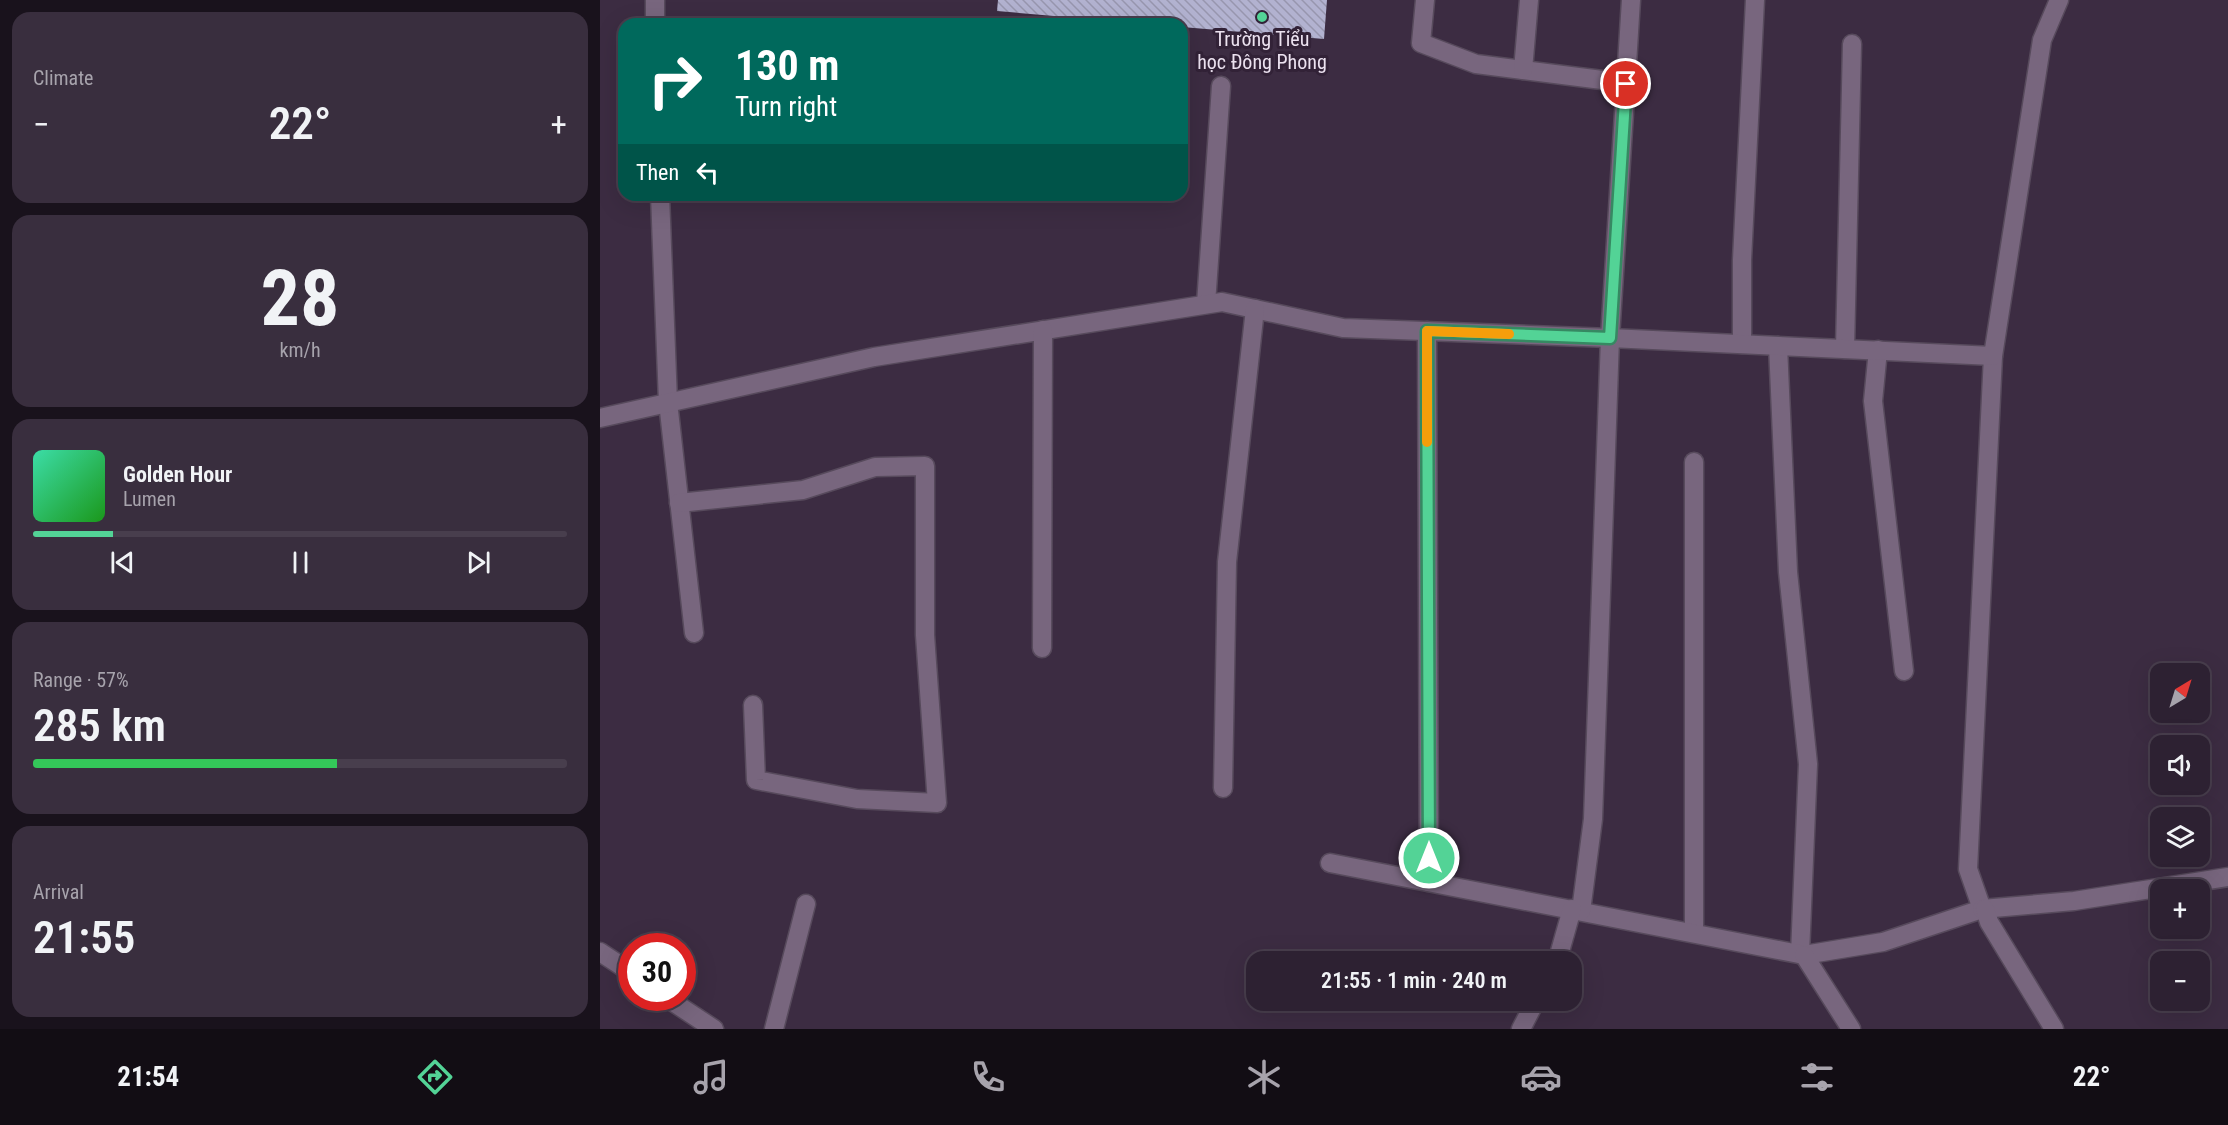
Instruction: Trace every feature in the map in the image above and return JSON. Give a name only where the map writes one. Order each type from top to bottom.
[{"type":"street","points":[[654,0],[655,18]]},
{"type":"street","points":[[1425,0],[1421,43],[1476,64],[1626,84]]},
{"type":"street","points":[[1523,70],[1529,0]]},
{"type":"street","points":[[1561,951],[1576,910],[1593,819],[1610,338],[1631,0]]},
{"type":"street","points":[[1742,344],[1742,260],[1755,0]]},
{"type":"street","points":[[2054,1029],[1989,922],[1968,869],[1993,356],[2042,39],[2059,0]]},
{"type":"street","points":[[1845,349],[1852,44]]},
{"type":"street","points":[[1206,304],[1221,86]]},
{"type":"street","points":[[660,201],[668,402],[694,633]]},
{"type":"street","points":[[600,418],[874,357],[1222,302],[1343,328],[1993,356]]},
{"type":"street","points":[[1223,788],[1227,562],[1255,309]]},
{"type":"street","points":[[1042,648],[1043,330]]},
{"type":"street","points":[[1427,331],[1429,882]]},
{"type":"street","points":[[1778,346],[1788,572],[1808,764],[1802,955],[1851,1029]]},
{"type":"street","points":[[1878,350],[1873,401],[1904,671]]},
{"type":"street","points":[[1694,462],[1694,933]]},
{"type":"street","points":[[679,503],[803,490],[875,467],[925,466],[925,635],[937,803],[857,799],[756,780],[753,705]]},
{"type":"street","points":[[1330,863],[1802,955],[1883,942],[1983,909],[2074,901],[2228,877]]},
{"type":"street","points":[[774,1029],[806,904]]},
{"type":"street","points":[[600,952],[618,964]]},
{"type":"street","points":[[687,1011],[714,1029]]},
{"type":"street","points":[[1521,1029],[1530,1011]]},
{"type":"building","name":"Trường Tiểu học Đông Phong","points":[[998,0],[1327,0],[1324,39],[1188,28],[1188,18],[1078,18],[997,11]]},
{"type":"slow traffic","points":[[1427,442],[1427,331],[1509,334]]},
{"type":"place","name":"Trường Tiểu học Đông Phong","points":[[1262,17]]},
{"type":"route","points":[[1429,858],[1427,331],[1610,338],[1626,84]]}]
